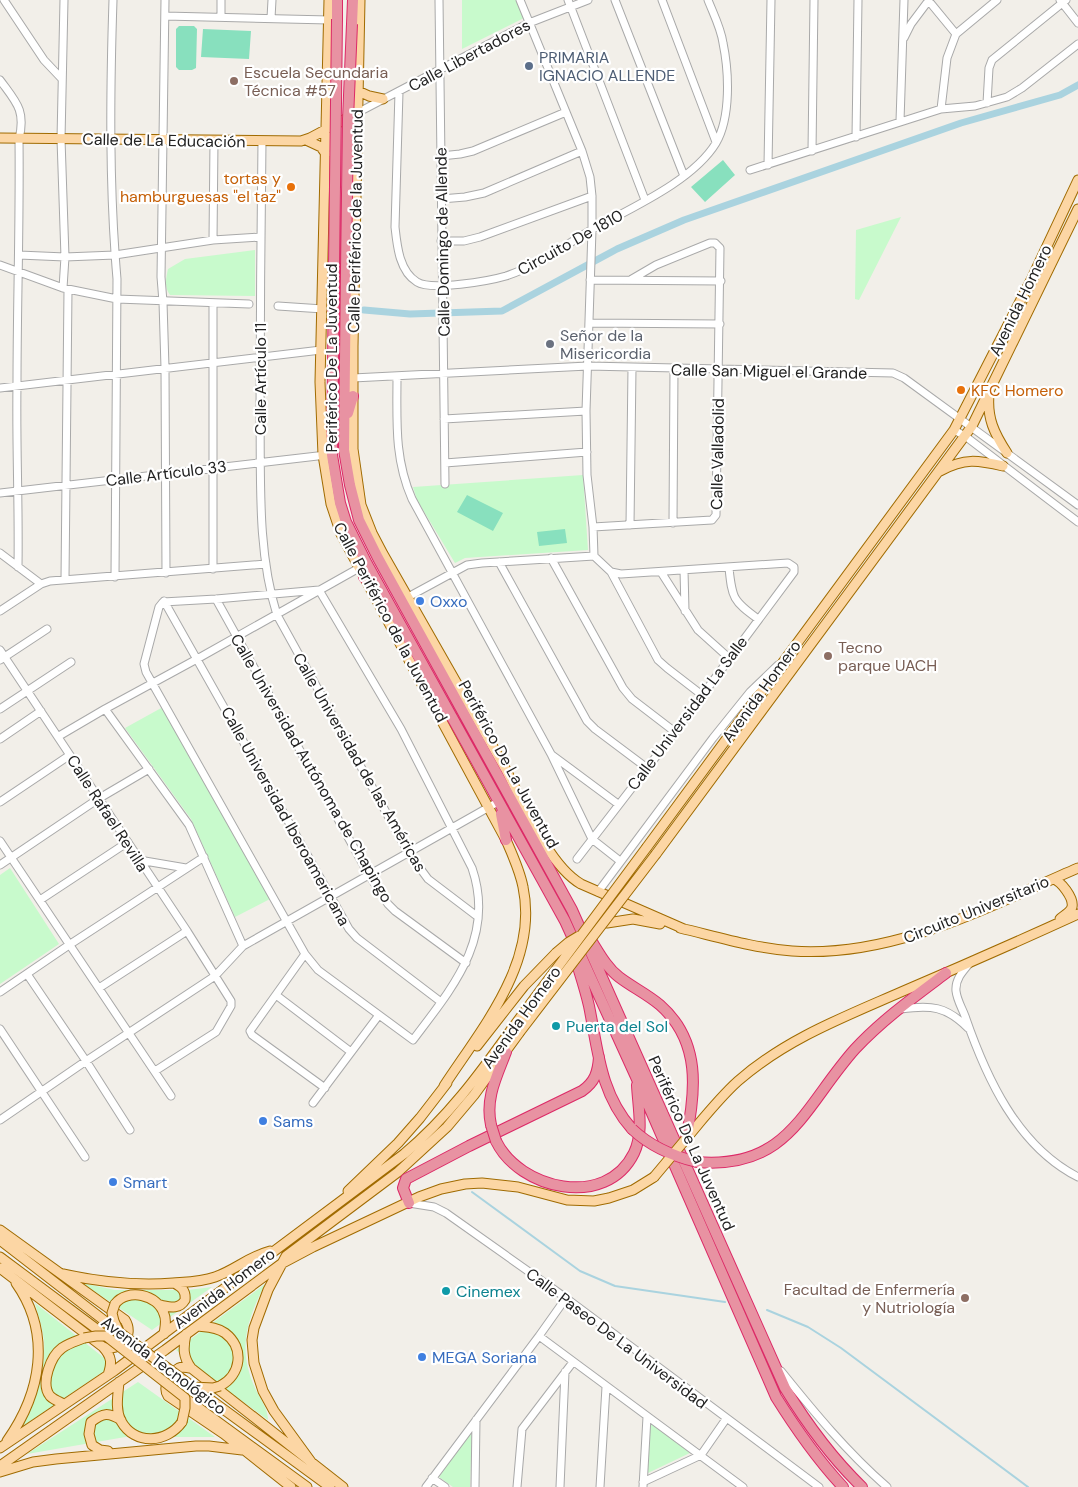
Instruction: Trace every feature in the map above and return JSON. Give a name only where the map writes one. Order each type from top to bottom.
[{"type":"highway","name":"Periférico De La Juventud","points":[[337,0],[333,20],[334,269],[328,455],[346,522],[496,805],[565,921],[636,1077],[776,1397],[794,1427],[815,1456],[843,1487]]},
{"type":"highway","name":"Periférico De La Juventud","points":[[353,0],[348,119],[344,450],[348,477],[359,520],[378,558],[572,910],[785,1388],[821,1441],[862,1487]]},
{"type":"highway","points":[[344,428],[352,396]]},
{"type":"highway","points":[[362,573],[388,601]]},
{"type":"highway","points":[[468,719],[481,727]]},
{"type":"highway","points":[[496,805],[506,840]]},
{"type":"highway","points":[[572,910],[614,973],[668,1013],[684,1040],[692,1064],[694,1085],[692,1110],[686,1140]]},
{"type":"highway","points":[[565,921],[612,1102],[632,1129],[650,1144],[682,1159],[697,1162],[737,1161],[762,1153],[780,1141],[804,1117],[830,1080],[856,1048],[898,1009],[946,973]]},
{"type":"highway","points":[[506,1052],[490,1095],[489,1109],[491,1125],[502,1153],[522,1172],[575,1188],[600,1184],[609,1180],[623,1168],[634,1153],[640,1130],[636,1077]]},
{"type":"highway","points":[[409,1203],[402,1188],[406,1179],[582,1091],[595,1078],[599,1057]]},
{"type":"main road","name":"Calle Periférico de la Juventud","points":[[329,0],[333,20],[327,95],[323,309],[320,350],[331,504],[337,524],[362,573],[496,805]]},
{"type":"main road","name":"Calle Periférico de la Juventud","points":[[360,0],[352,396],[353,449],[361,505],[372,533],[531,818]]},
{"type":"main road","points":[[327,95],[341,101],[351,99],[358,93],[383,99]]},
{"type":"main road","name":"Calle Libertadores","points":[[326,129],[357,113]]},
{"type":"main road","name":"Calle de La Educación","points":[[0,138],[214,141],[306,140],[326,129]]},
{"type":"main road","points":[[306,140],[326,150],[331,142],[350,142],[356,146]]},
{"type":"main road","name":"Avenida Homero","points":[[281,1264],[294,1249],[398,1172],[425,1148],[447,1127],[506,1052],[515,1031],[647,847],[954,430],[1031,280],[1078,180]]},
{"type":"main road","name":"Avenida Homero","points":[[1,1448],[111,1373],[275,1249],[368,1182],[428,1134],[455,1105],[656,854],[972,426],[1078,209]]},
{"type":"main road","points":[[989,391],[990,420],[996,436],[1006,452]]},
{"type":"main road","points":[[935,475],[955,464],[971,460],[1003,466]]},
{"type":"main road","name":"Periférico De La Juventud","points":[[531,818],[562,869],[576,881],[684,929]]},
{"type":"main road","points":[[334,1206],[420,1118],[444,1086],[502,995],[515,971],[524,928],[524,889],[506,840]]},
{"type":"main road","name":"Circuito Universitario","points":[[556,953],[575,938],[624,919],[642,919],[731,942],[794,951],[856,948],[883,944],[953,922],[1078,868]]},
{"type":"main road","points":[[1053,879],[1061,882],[1072,907],[1055,925]]},
{"type":"main road","points":[[970,962],[1078,914]]},
{"type":"main road","name":"Avenida Homero","points":[[444,1086],[524,986],[556,953]]},
{"type":"main road","name":"Avenida Homero","points":[[0,1466],[198,1326],[281,1264],[313,1246],[441,1189],[465,1184],[482,1183],[518,1187],[567,1200],[594,1201],[633,1190],[654,1177],[714,1106],[738,1081],[783,1048],[827,1024],[970,962]]},
{"type":"main road","points":[[0,1230],[125,1320],[129,1331],[123,1343],[113,1349],[103,1347]]},
{"type":"main road","name":"Avenida Tecnológico","points":[[0,1240],[193,1387],[330,1487]]},
{"type":"main road","points":[[60,1274],[117,1284],[198,1281],[217,1276],[250,1258],[275,1249]]},
{"type":"main road","name":"Avenida Tecnológico","points":[[0,1257],[307,1487]]},
{"type":"main road","points":[[281,1264],[258,1314],[254,1328],[252,1345],[254,1363],[263,1391],[274,1411],[314,1466]]},
{"type":"main road","points":[[0,1268],[103,1347],[111,1358],[111,1373]]},
{"type":"main road","points":[[1,1448],[24,1414],[32,1396],[37,1376],[38,1350],[32,1313],[27,1300],[12,1277]]},
{"type":"main road","points":[[160,1305],[177,1307],[185,1300],[184,1290],[174,1283]]},
{"type":"main road","points":[[120,1332],[112,1317],[112,1309],[118,1299],[132,1295],[152,1298],[160,1305],[166,1320],[164,1334]]},
{"type":"main road","points":[[193,1387],[220,1386],[227,1382],[235,1373],[238,1360],[235,1346],[224,1332],[218,1329],[198,1326]]},
{"type":"main road","points":[[186,1334],[183,1350],[187,1363],[191,1368],[343,1487]]},
{"type":"main road","points":[[64,1404],[50,1396],[48,1391],[49,1370],[57,1353],[73,1342],[84,1338],[106,1336]]},
{"type":"main road","points":[[191,1368],[184,1367],[174,1372],[165,1386],[166,1393],[217,1429],[291,1487]]},
{"type":"main road","points":[[122,1380],[118,1407],[121,1420],[127,1429],[142,1438],[154,1439],[172,1434],[182,1422],[186,1398]]},
{"type":"main road","points":[[121,1420],[110,1414],[101,1416],[91,1422],[89,1437],[92,1445],[100,1450],[128,1452]]},
{"type":"main road","points":[[0,1472],[41,1461],[128,1452],[209,1446],[243,1450]]},
{"type":"street","points":[[4,0],[44,60],[62,79]]},
{"type":"street","points":[[64,0],[62,139],[67,380],[65,579]]},
{"type":"street","points":[[113,0],[110,140],[117,279],[115,577]]},
{"type":"street","points":[[165,0],[161,277],[165,368],[164,474],[166,572]]},
{"type":"street","points":[[221,0],[221,17]]},
{"type":"street","points":[[271,18],[272,0]]},
{"type":"street","name":"Calle Domingo de Allende","points":[[439,0],[445,484]]},
{"type":"street","points":[[520,0],[582,151],[590,177],[592,230],[586,411],[588,495],[593,527],[594,556]]},
{"type":"street","name":"Calle Libertadores","points":[[357,113],[569,3],[588,0]]},
{"type":"street","points":[[615,0],[684,176]]},
{"type":"street","points":[[662,0],[716,142]]},
{"type":"street","points":[[708,0],[723,41],[726,63],[727,100],[722,126],[716,142]]},
{"type":"street","points":[[768,165],[771,0]]},
{"type":"street","points":[[812,151],[814,0]]},
{"type":"street","points":[[856,136],[858,0]]},
{"type":"street","points":[[900,122],[904,0]]},
{"type":"street","points":[[903,41],[911,24],[929,0],[956,34]]},
{"type":"street","points":[[941,109],[947,58],[956,34],[997,0]]},
{"type":"street","points":[[987,103],[989,68],[992,60],[1063,1],[1078,23]]},
{"type":"street","points":[[569,3],[645,200]]},
{"type":"street","points":[[165,16],[333,20]]},
{"type":"street","points":[[750,170],[941,109],[975,106],[1017,92],[1078,44]]},
{"type":"street","points":[[0,80],[20,110],[22,120],[19,139],[16,386],[19,490],[18,567]]},
{"type":"street","name":"Circuito De 1810","points":[[399,92],[395,227],[404,267],[410,276],[422,284],[488,280],[507,276],[535,264],[684,176],[698,164],[716,142]]},
{"type":"street","points":[[441,156],[473,151],[566,112]]},
{"type":"street","points":[[213,240],[214,141]]},
{"type":"street","name":"Calle Artículo 11","points":[[262,141],[260,462],[266,564],[277,615]]},
{"type":"street","points":[[441,200],[484,192],[582,151]]},
{"type":"street","points":[[441,241],[464,241],[480,237],[592,196]]},
{"type":"street","points":[[19,255],[65,257],[115,255],[213,240],[261,238]]},
{"type":"street","name":"Calle Valladolid","points":[[632,279],[656,264],[712,243],[718,244],[721,249],[715,518],[712,520],[673,522]]},
{"type":"street","points":[[0,265],[66,289],[117,299],[249,304]]},
{"type":"street","points":[[590,280],[632,279],[721,282]]},
{"type":"street","points":[[213,303],[213,569]]},
{"type":"street","points":[[278,306],[323,309]]},
{"type":"street","points":[[588,323],[720,324]]},
{"type":"street","points":[[0,388],[320,350]]},
{"type":"street","name":"Calle San Miguel el Grande","points":[[353,378],[588,366],[893,373],[904,378],[960,419]]},
{"type":"street","points":[[630,525],[632,368]]},
{"type":"street","points":[[593,527],[673,522],[674,369]]},
{"type":"street","points":[[397,376],[397,441],[402,470],[416,506],[551,754],[592,838],[620,861]]},
{"type":"street","points":[[444,419],[586,411]]},
{"type":"street","points":[[960,419],[1078,505]]},
{"type":"street","points":[[954,430],[965,436],[1078,522]]},
{"type":"street","points":[[445,462],[587,452]]},
{"type":"street","name":"Calle Artículo 33","points":[[0,493],[328,455]]},
{"type":"street","points":[[0,553],[41,584]]},
{"type":"street","points":[[408,597],[472,564],[594,556],[612,572],[658,660],[702,695]]},
{"type":"street","points":[[551,558],[623,688],[632,699],[675,732]]},
{"type":"street","points":[[499,562],[587,721],[594,729],[647,768]]},
{"type":"street","name":"Calle Universidad La Salle","points":[[577,859],[675,732],[794,572],[794,567],[788,563],[728,568]]},
{"type":"street","points":[[0,611],[47,581],[266,564]]},
{"type":"street","points":[[612,572],[625,574],[728,568],[731,588],[735,598],[741,607],[758,619]]},
{"type":"street","points":[[684,570],[685,611]]},
{"type":"street","points":[[661,572],[702,634],[729,658]]},
{"type":"street","points":[[59,736],[105,708],[320,590],[362,573]]},
{"type":"street","points":[[320,590],[401,729],[474,874],[478,892],[478,917],[474,940],[466,964],[413,1040],[318,970],[305,954],[146,672],[144,660],[159,607],[164,601],[216,599],[320,590]]},
{"type":"street","name":"Calle Universidad Autónoma de Chapingo","points":[[216,599],[369,875],[391,907],[466,964]]},
{"type":"street","name":"Calle Universidad Iberoamericana","points":[[164,601],[346,925],[356,938],[441,1002]]},
{"type":"street","name":"Calle Universidad de las Américas","points":[[277,615],[408,852],[428,879],[478,917]]},
{"type":"street","points":[[2,659],[47,629]]},
{"type":"street","name":"Calle Rafael Revilla","points":[[0,650],[2,659],[59,736],[98,799],[231,1000],[232,1003],[218,1029],[155,1071]]},
{"type":"street","points":[[598,892],[713,738],[750,692],[784,660]]},
{"type":"street","points":[[0,709],[71,662]]},
{"type":"street","points":[[105,708],[185,818],[243,946]]},
{"type":"street","points":[[0,739],[41,711]]},
{"type":"street","points":[[551,754],[618,804]]},
{"type":"street","points":[[0,802],[70,755]]},
{"type":"street","points":[[0,865],[98,799],[149,768]]},
{"type":"street","points":[[0,1120],[128,1032],[215,976],[243,946],[451,828],[496,805]]},
{"type":"street","points":[[0,841],[171,1096]]},
{"type":"street","points":[[40,900],[128,842]]},
{"type":"street","points":[[0,992],[204,857]]},
{"type":"street","points":[[140,860],[186,868]]},
{"type":"street","points":[[100,988],[187,931]]},
{"type":"street","points":[[305,954],[251,1029],[251,1033],[325,1088]]},
{"type":"street","points":[[970,962],[959,976],[956,991],[968,1028],[996,1091],[1018,1124],[1043,1152],[1078,1177]]},
{"type":"street","points":[[27,974],[130,1130]]},
{"type":"street","points":[[276,995],[351,1052]]},
{"type":"street","points":[[898,1009],[922,1006],[937,1007],[954,1016],[968,1028]]},
{"type":"street","points":[[313,1103],[379,1015]]},
{"type":"street","points":[[0,1029],[85,1158]]},
{"type":"street","name":"Calle Paseo De La Universidad","points":[[409,1203],[434,1207],[446,1213],[566,1298],[818,1487]]},
{"type":"street","points":[[426,1487],[566,1298]]},
{"type":"street","points":[[539,1336],[743,1487]]},
{"type":"street","points":[[517,1487],[522,1429],[573,1362]]},
{"type":"street","points":[[776,1366],[819,1419],[850,1453],[887,1487]]},
{"type":"street","points":[[560,1487],[565,1372]]},
{"type":"street","points":[[600,1487],[606,1387]]},
{"type":"street","points":[[647,1417],[643,1484],[700,1456],[726,1419]]},
{"type":"street","points":[[475,1487],[476,1420]]},
{"type":"street","points":[[432,1478],[445,1487]]},
{"type":"green space","points":[[462,0],[518,0],[524,18],[462,49]]},
{"type":"green space","points":[[179,26],[194,26],[197,29],[196,68],[192,70],[179,70],[176,67],[176,29]]},
{"type":"green space","points":[[203,29],[251,31],[249,59],[201,57]]},
{"type":"green space","points":[[723,160],[735,175],[705,202],[691,187]]},
{"type":"green space","points":[[901,217],[859,300],[855,299],[856,230]]},
{"type":"green space","points":[[255,250],[255,296],[170,295],[168,292],[166,282],[168,269],[185,259]]},
{"type":"green space","points":[[583,475],[588,550],[465,558],[455,563],[417,500],[413,487]]},
{"type":"green space","points":[[467,495],[503,513],[493,531],[457,512]]},
{"type":"green space","points":[[565,529],[567,543],[539,546],[537,532]]},
{"type":"green space","points":[[163,707],[270,899],[235,917],[191,819],[125,728]]},
{"type":"green space","points":[[10,868],[59,944],[0,984],[0,875]]},
{"type":"green space","points":[[82,1283],[115,1290],[188,1290],[212,1287],[152,1330]]},
{"type":"green space","points":[[265,1284],[253,1310],[246,1334],[246,1360],[268,1420],[176,1350]]},
{"type":"green space","points":[[35,1303],[113,1365],[20,1428],[35,1397],[43,1364],[42,1327]]},
{"type":"green space","points":[[138,1382],[215,1437],[165,1437],[146,1443],[131,1436],[27,1454]]},
{"type":"green space","points":[[652,1422],[692,1452],[648,1473],[646,1472],[650,1424]]},
{"type":"green space","points":[[472,1428],[470,1487],[453,1487],[439,1477]]},
{"type":"waterway","points":[[364,310],[410,314],[502,311],[617,249],[684,220],[961,123],[1060,95],[1078,85]]},
{"type":"waterway","points":[[472,1192],[580,1271],[615,1286],[725,1302]]},
{"type":"waterway","points":[[767,1310],[808,1327],[841,1348],[1028,1487]]},
{"type":"place","name":"PRIMARIA IGNACIO ALLENDE","points":[[529,66]]},
{"type":"place","name":"Escuela Secundaria Técnica #57","points":[[234,81]]},
{"type":"place","name":"tortas y hamburguesas \"el taz\"","points":[[291,187]]},
{"type":"place","name":"Señor de la Misericordia","points":[[550,344]]},
{"type":"place","name":"KFC Homero","points":[[961,390]]},
{"type":"place","name":"Oxxo","points":[[420,601]]},
{"type":"place","name":"Tecno parque UACH","points":[[828,656]]},
{"type":"place","name":"Puerta del Sol","points":[[556,1026]]},
{"type":"place","name":"Sams","points":[[263,1121]]},
{"type":"place","name":"Smart","points":[[113,1182]]},
{"type":"place","name":"Cinemex","points":[[446,1291]]},
{"type":"place","name":"Facultad de Enfermería y Nutriología","points":[[965,1298]]},
{"type":"place","name":"MEGA Soriana","points":[[422,1357]]}]
